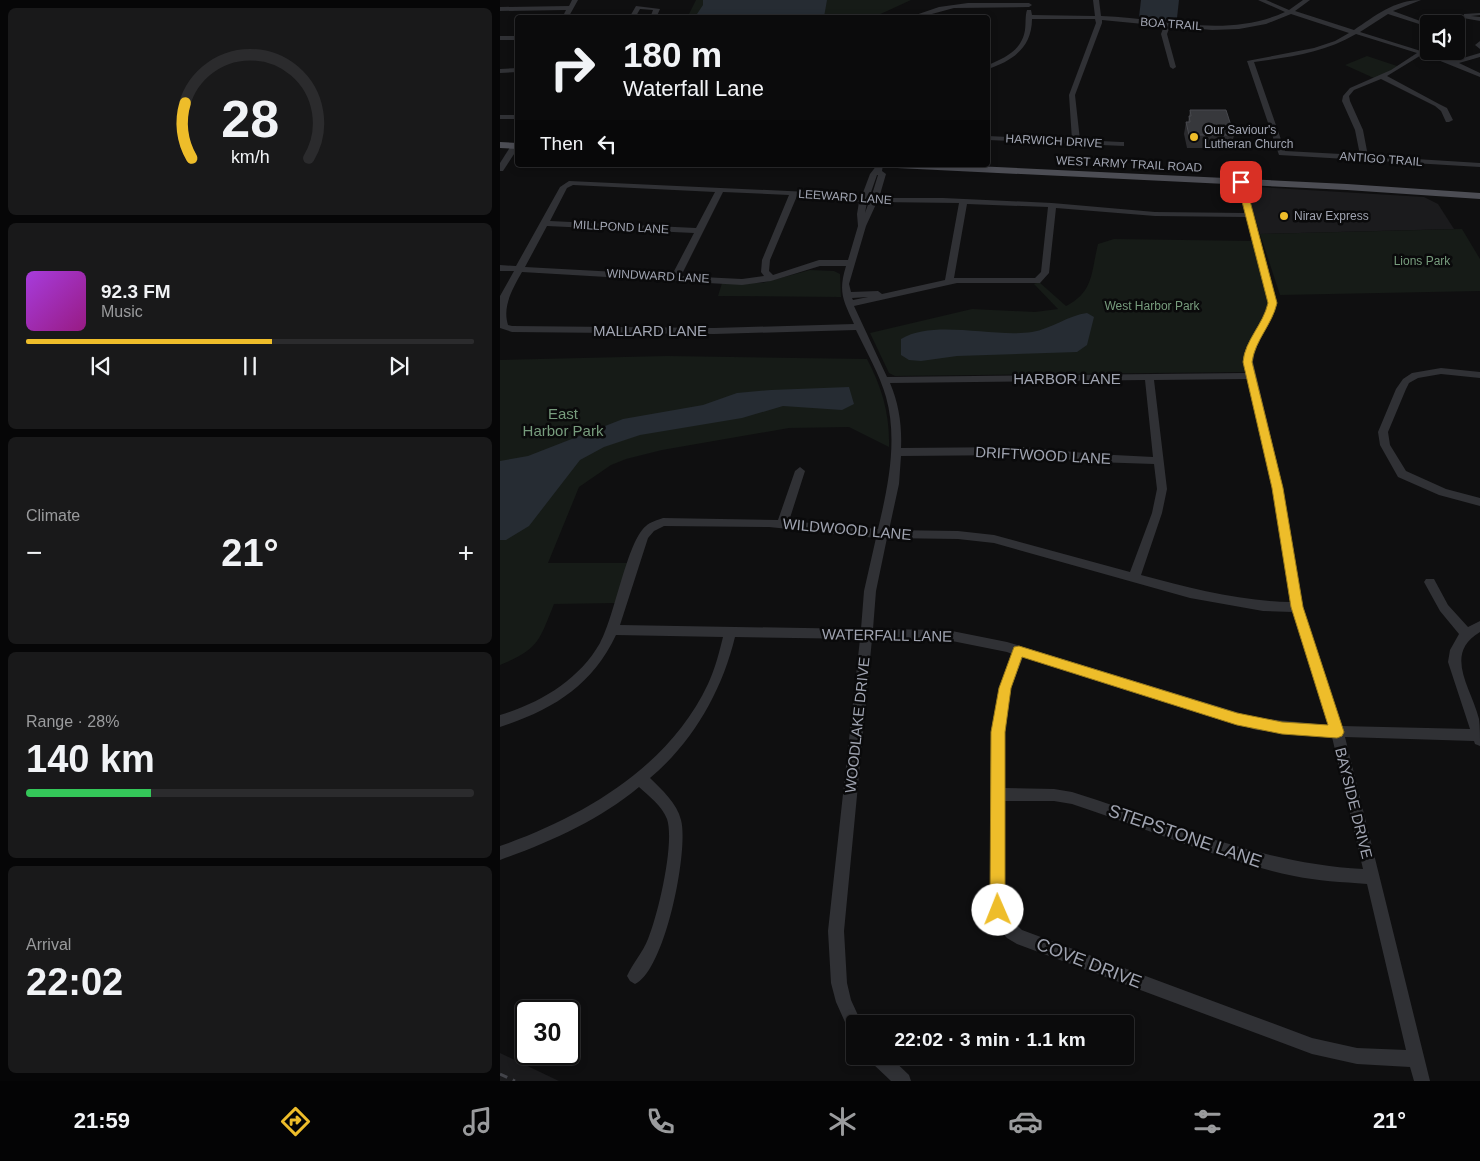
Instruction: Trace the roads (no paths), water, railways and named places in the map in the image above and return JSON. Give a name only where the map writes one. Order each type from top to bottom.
[{"type":"main road","points":[[500,146],[515,146]]},
{"type":"main road","name":"WEST ARMY TRAIL ROAD","points":[[937,167],[1480,196]]},
{"type":"street","points":[[567,15],[575,0]]},
{"type":"street","points":[[1076,142],[1072,91],[1099,18],[1096,0]]},
{"type":"street","points":[[1261,0],[1289,12],[1420,53]]},
{"type":"street","name":"BOA TRAIL","points":[[1030,17],[1099,18],[1168,25],[1246,26],[1266,22],[1289,12],[1307,0]]},
{"type":"street","points":[[1353,32],[1386,11],[1418,0]]},
{"type":"street","points":[[918,15],[940,7],[971,8],[1029,2],[1030,32],[1023,45],[1010,57],[990,66]]},
{"type":"street","points":[[634,15],[638,7],[656,7],[655,15]]},
{"type":"street","points":[[500,9],[571,8]]},
{"type":"street","points":[[1386,11],[1405,17]]},
{"type":"street","points":[[1168,25],[1164,34],[1172,67]]},
{"type":"street","name":"ANTIGO TRAIL","points":[[1353,32],[1317,49],[1250,61],[1282,153],[1480,165]]},
{"type":"street","points":[[500,38],[515,38]]},
{"type":"street","points":[[1364,157],[1359,130],[1347,103],[1346,96],[1352,89],[1381,76],[1420,54]]},
{"type":"street","points":[[1452,63],[1480,55]]},
{"type":"street","points":[[1443,60],[1480,75]]},
{"type":"street","points":[[500,71],[515,70]]},
{"type":"street","points":[[1381,76],[1437,104],[1444,110],[1449,120]]},
{"type":"street","points":[[500,117],[515,117]]},
{"type":"street","name":"HARWICH DRIVE","points":[[990,138],[1120,144]]},
{"type":"street","points":[[500,169],[515,147]]},
{"type":"street","name":"WOODLAKE DRIVE","points":[[850,1015],[844,1002],[839,983],[836,931],[870,591],[894,484],[896,417],[884,380],[848,299],[846,284],[849,266],[862,226],[875,201],[882,174],[880,169],[874,174],[865,201],[860,221],[862,226]]},
{"type":"street","name":"BAYSIDE DRIVE","points":[[1241,182],[1273,303],[1269,318],[1249,348],[1248,362],[1278,488],[1297,607],[1337,732],[1422,1081]]},
{"type":"street","name":"LEEWARD LANE","points":[[520,269],[564,187],[572,183],[794,194],[865,201],[963,201],[1052,205],[1155,214],[1250,215]]},
{"type":"street","points":[[676,277],[720,190]]},
{"type":"street","points":[[771,278],[766,272],[766,260],[794,194]]},
{"type":"street","points":[[949,282],[963,201]]},
{"type":"street","points":[[848,299],[888,295],[949,282],[974,279],[1025,282],[1042,278],[1046,272],[1052,205]]},
{"type":"street","name":"MILLPOND LANE","points":[[544,223],[699,231]]},
{"type":"street","name":"WINDWARD LANE","points":[[500,268],[742,282],[771,278],[815,266],[849,266]]},
{"type":"street","name":"MALLARD LANE","points":[[520,269],[503,302],[502,320],[504,327],[512,330],[714,330],[860,327]]},
{"type":"street","points":[[1480,375],[1441,371],[1415,375],[1406,381],[1401,389],[1382,432],[1385,445],[1402,474],[1443,492],[1480,502]]},
{"type":"street","name":"HARBOR LANE","points":[[884,380],[1251,376]]},
{"type":"street","points":[[1134,578],[1160,502],[1162,482],[1149,377]]},
{"type":"street","name":"DRIFTWOOD LANE","points":[[896,452],[1022,451],[1096,458],[1160,461]]},
{"type":"street","points":[[782,524],[800,471]]},
{"type":"street","name":"WILDWOOD LANE","points":[[500,721],[542,704],[575,682],[596,660],[612,630],[644,533],[654,525],[672,521],[782,524],[882,534],[958,535],[994,539],[1217,600],[1263,606],[1297,607]]},
{"type":"street","points":[[1430,582],[1444,608],[1466,632]]},
{"type":"street","points":[[1479,737],[1454,662],[1455,651],[1466,632],[1480,626]]},
{"type":"street","name":"WATERFALL LANE","points":[[612,630],[948,635],[1019,651],[1237,719],[1271,726],[1337,732],[1479,737]]},
{"type":"street","points":[[500,853],[538,839],[579,820],[610,801],[640,778],[669,750],[697,713],[716,677],[730,633]]},
{"type":"street","name":"COVE DRIVE","points":[[1019,651],[1005,688],[1000,708],[997,744],[998,910],[1004,926],[1018,936],[1312,1046],[1357,1056],[1417,1060]]},
{"type":"street","points":[[635,976],[657,938],[677,845],[676,827],[672,813],[664,802],[640,778]]},
{"type":"street","name":"STEPSTONE LANE","points":[[997,794],[1054,795],[1072,798],[1281,868],[1322,874],[1372,877]]},
{"type":"street","points":[[886,1065],[903,1081]]},
{"type":"railway","points":[[500,1074],[515,1081]]},
{"type":"place","name":"Our Saviour's Lutheran Church","points":[[1194,137]]},
{"type":"place","name":"Nirav Express","points":[[1284,216]]},
{"type":"park label","name":"Lions Park","points":[[1422,261]]},
{"type":"park label","name":"West Harbor Park","points":[[1152,306]]},
{"type":"park label","name":"East Harbor Park","points":[[563,422]]}]
